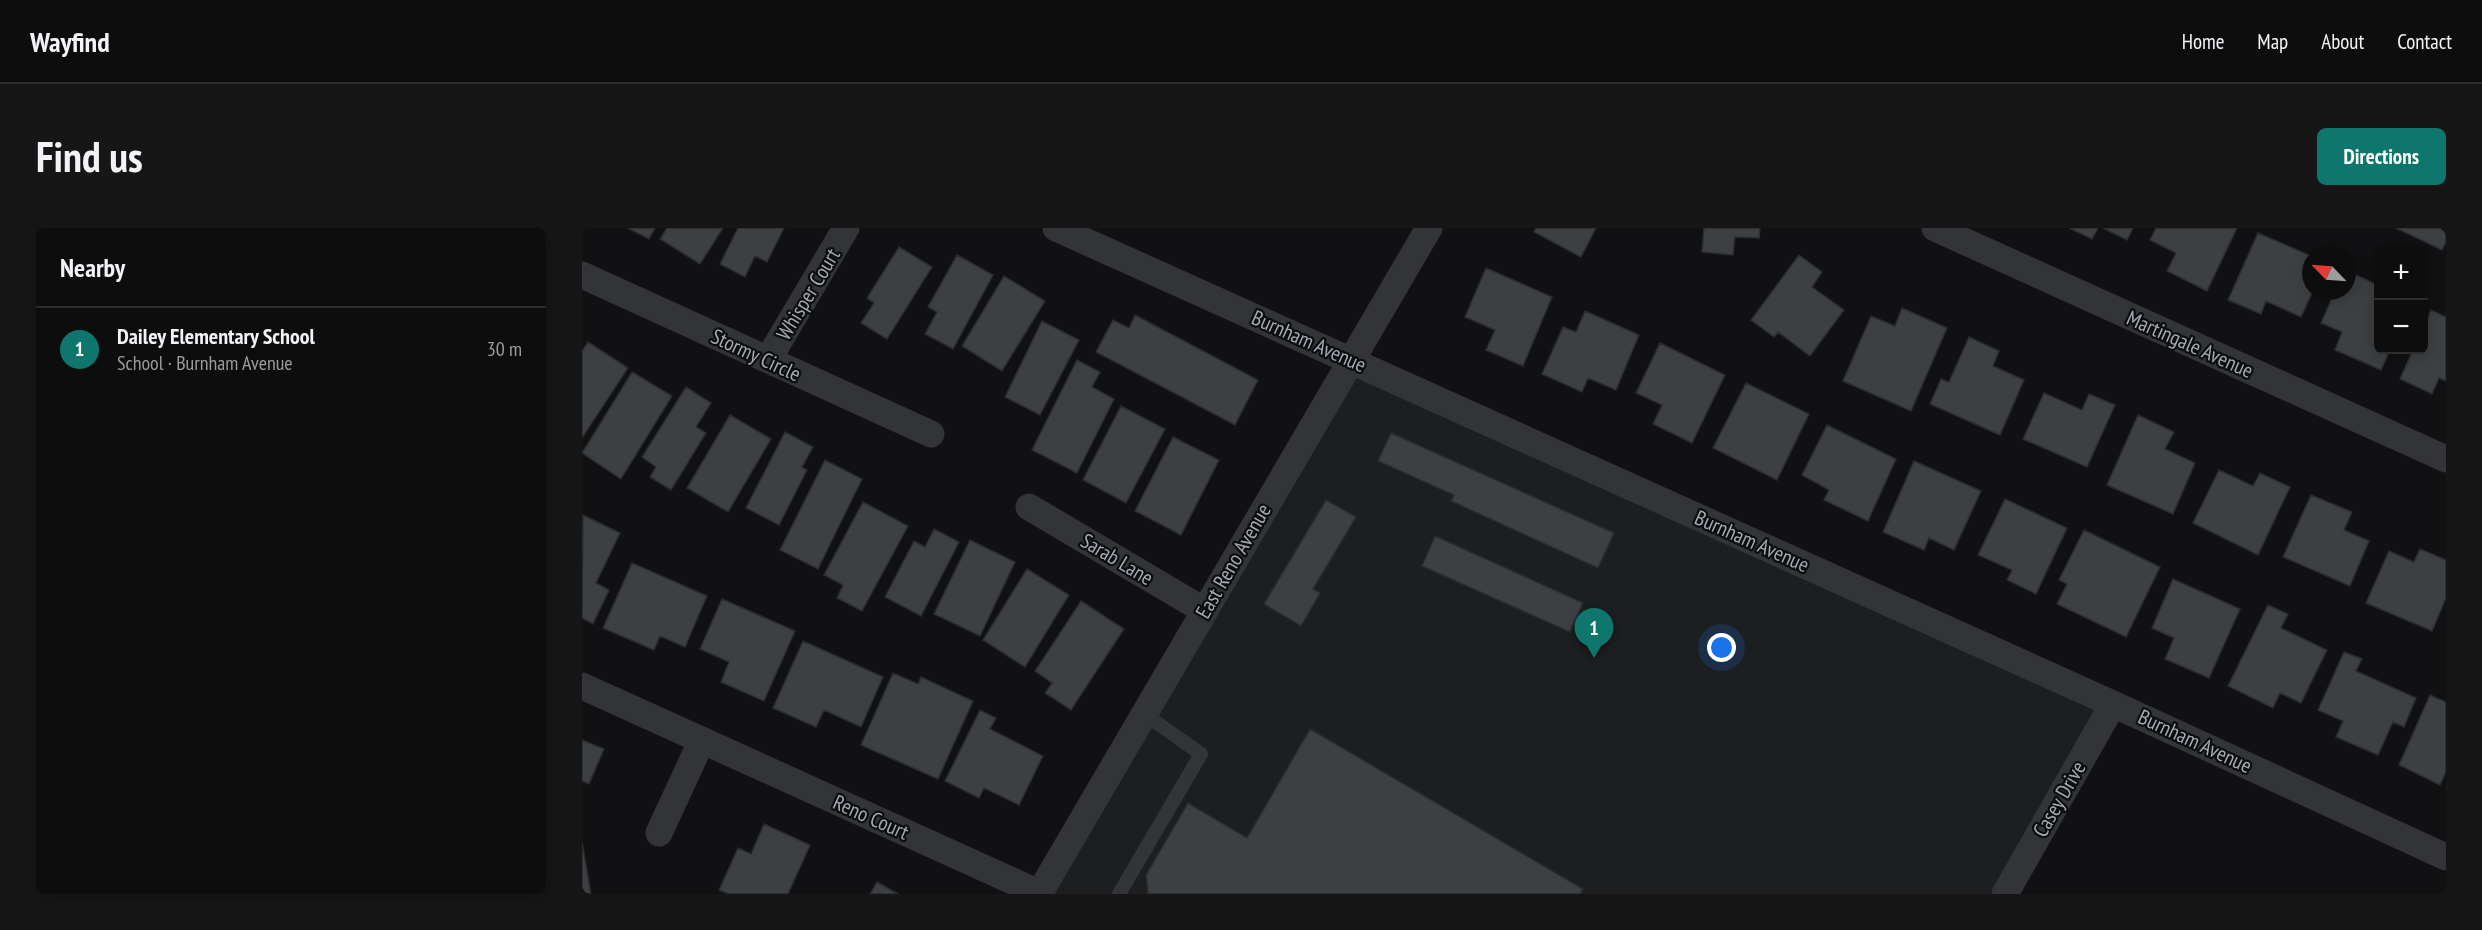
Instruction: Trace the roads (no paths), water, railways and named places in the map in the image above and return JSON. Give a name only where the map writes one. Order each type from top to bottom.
[{"type":"street","name":"Whisper Court","points":[[768,360],[846,228]]},
{"type":"street","name":"Burnham Avenue","points":[[1056,228],[2113,704],[2446,857]]},
{"type":"street","name":"East Reno Avenue","points":[[1039,894],[1428,228]]},
{"type":"street","name":"Martingale Avenue","points":[[1935,228],[2446,459]]},
{"type":"street","name":"Stormy Circle","points":[[582,275],[931,434]]},
{"type":"street","name":"Sarab Lane","points":[[1029,507],[1204,611]]},
{"type":"street","name":"Reno Court","points":[[582,686],[1039,894]]},
{"type":"street","name":"Casey Drive","points":[[2006,894],[2113,704]]},
{"type":"street","points":[[659,833],[702,740]]},
{"type":"lane","points":[[1119,894],[1201,754],[1143,713]]},
{"type":"place","name":"Dailey Elementary School","points":[[1594,658]]}]
